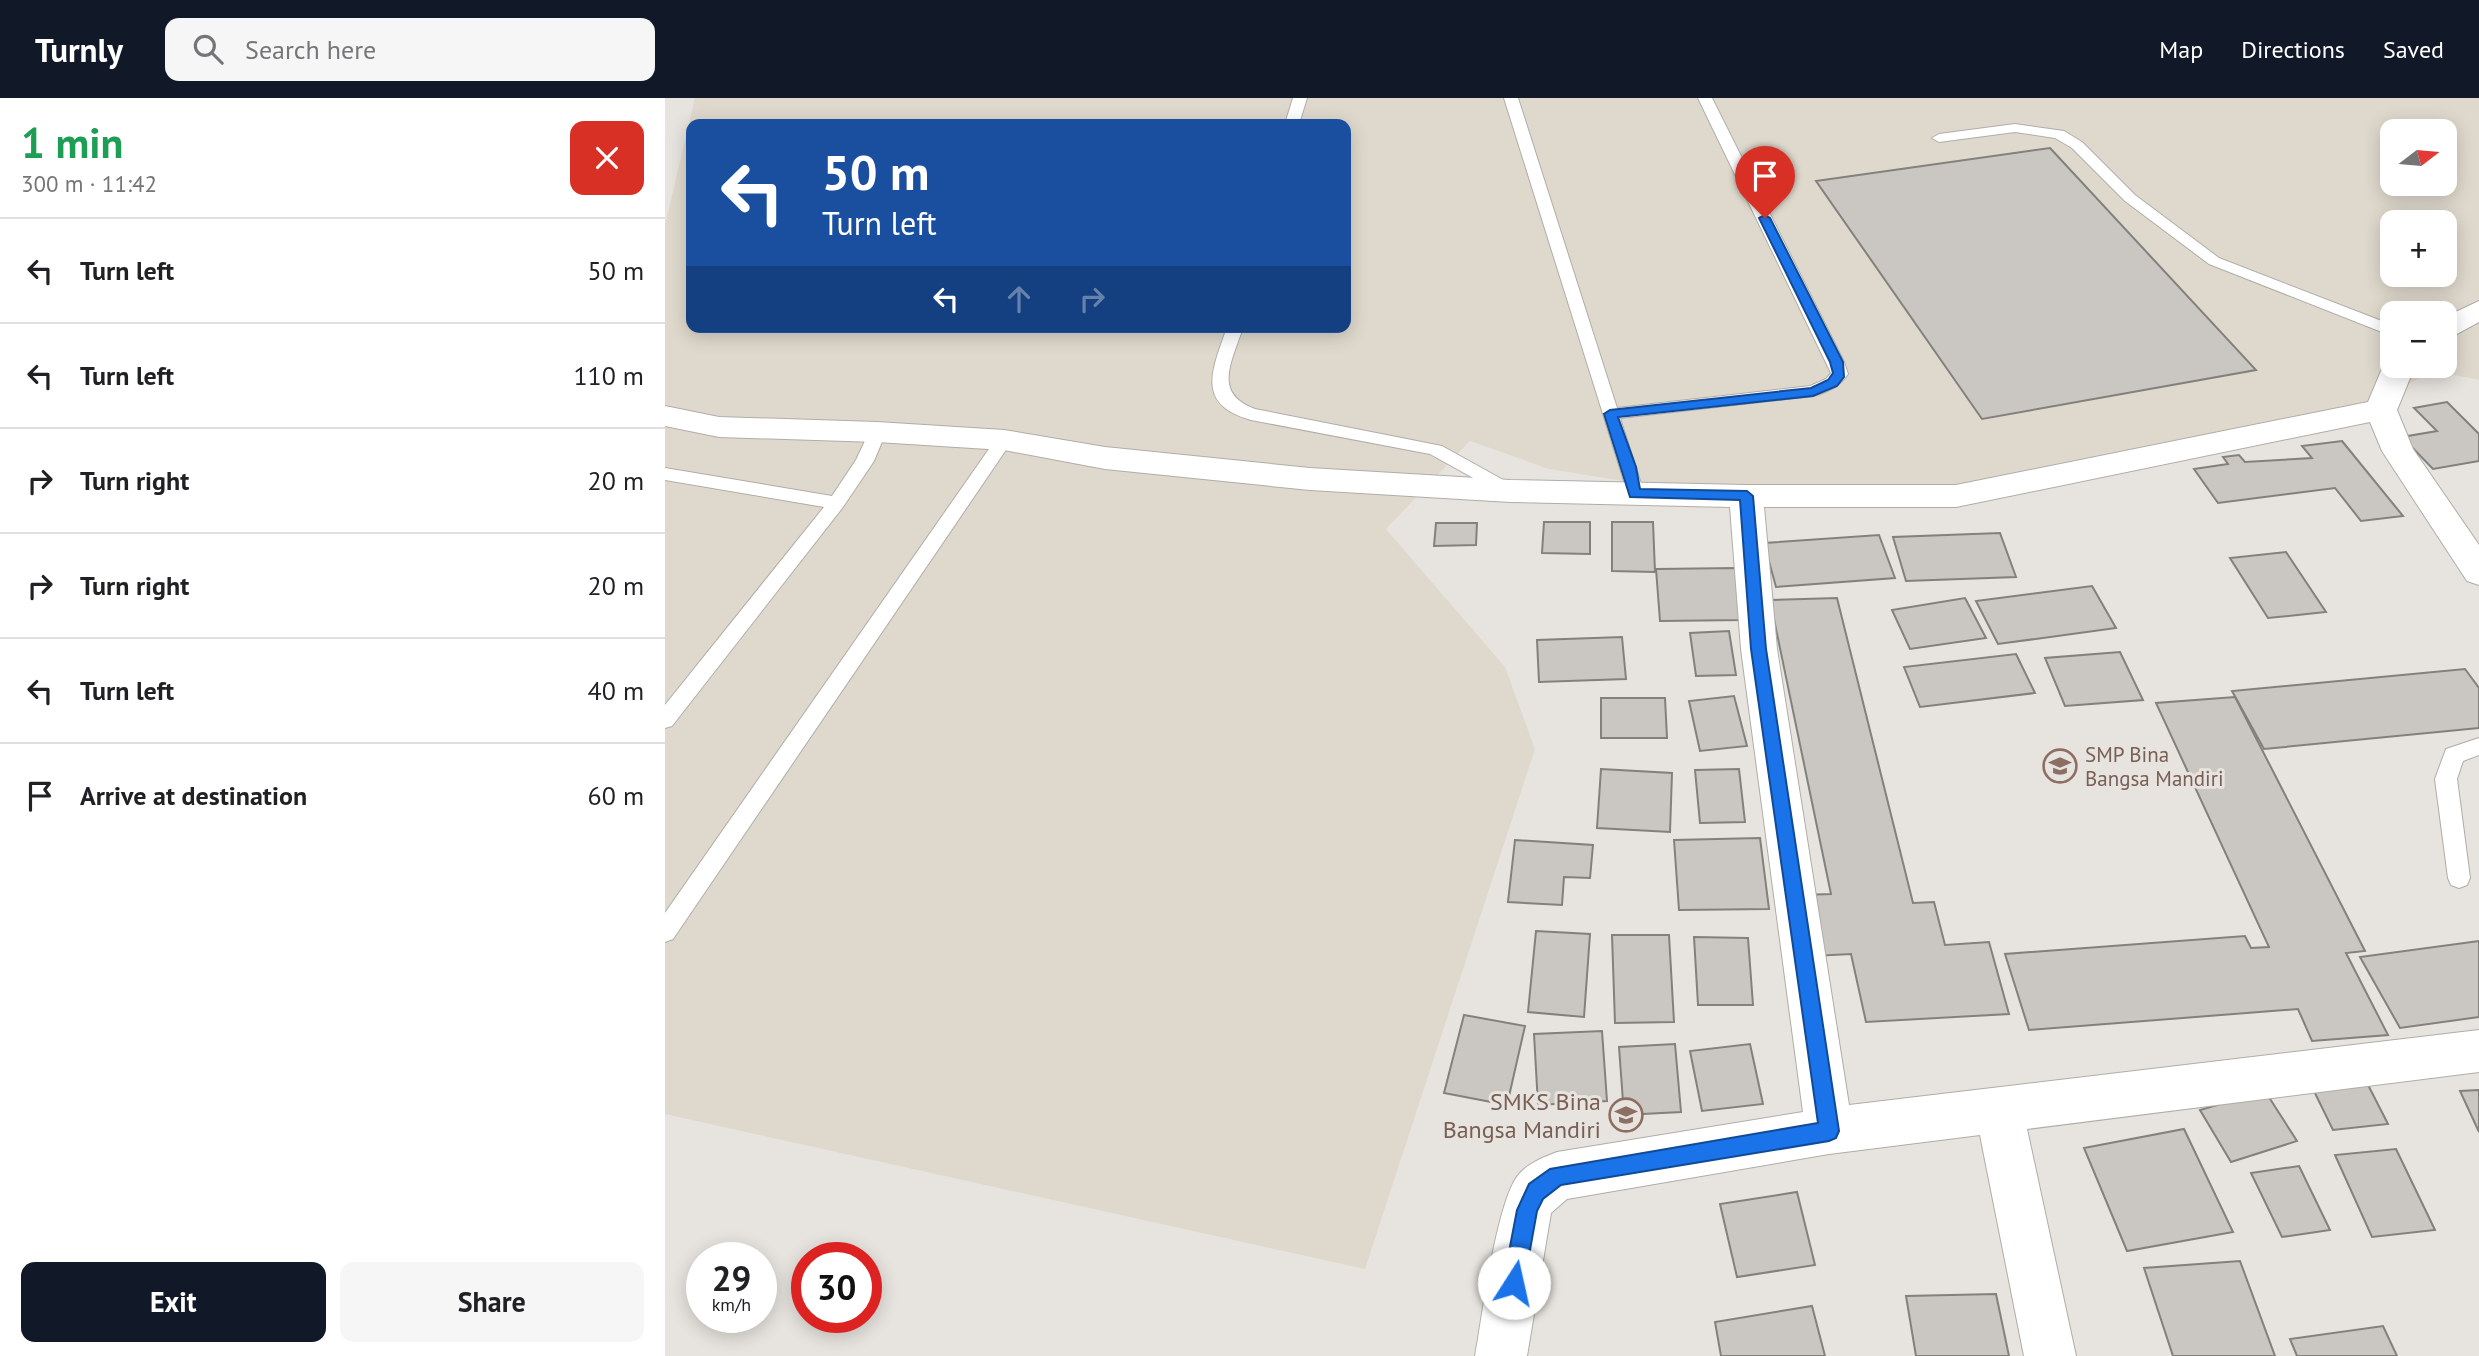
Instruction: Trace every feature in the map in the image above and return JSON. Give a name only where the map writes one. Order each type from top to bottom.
[{"type":"street","points":[[2457,323],[2479,310]]},
{"type":"street","points":[[2393,378],[2381,410],[2398,451],[2479,572]]},
{"type":"street","points":[[665,416],[719,427],[877,432],[1005,440],[1196,469],[1310,479],[1510,491],[1747,496],[1956,496],[2381,410]]},
{"type":"street","points":[[1747,496],[1759,649],[1829,1131]]},
{"type":"street","points":[[1501,1356],[1527,1210],[1536,1191],[1557,1176],[1829,1131],[2479,1051]]},
{"type":"street","points":[[1999,1110],[2050,1356]]},
{"type":"lane","points":[[1294,119],[1300,98]]},
{"type":"lane","points":[[1511,98],[1629,467],[1635,494]]},
{"type":"lane","points":[[1610,414],[1813,391],[1832,383],[1840,374],[1705,98]]},
{"type":"lane","points":[[1939,138],[2015,128],[2059,134],[2077,145],[2130,198],[2214,261],[2380,326]]},
{"type":"lane","points":[[1233,333],[1219,379],[1220,393],[1229,404],[1251,414],[1436,450],[1510,491]]},
{"type":"lane","points":[[665,720],[837,503],[865,461],[877,432]]},
{"type":"lane","points":[[665,932],[1005,440]]},
{"type":"lane","points":[[665,474],[837,503]]},
{"type":"lane","points":[[2459,878],[2445,779],[2454,755],[2479,746]]},
{"type":"shaded area","points":[[695,98],[2479,98],[2479,380],[2457,375],[2457,301],[2380,301],[2380,378],[2418,378],[2370,409],[1989,493],[1679,490],[1549,469],[1470,441],[1386,529],[1505,667],[1535,749],[1365,1269],[665,1114],[665,225],[686,136],[686,333],[1351,333],[1351,119],[690,119]]},
{"type":"building","points":[[2050,148],[2256,370],[1982,419],[1816,181]]},
{"type":"building","points":[[2447,402],[2479,434],[2479,461],[2433,469],[2402,437],[2437,431],[2414,408]]},
{"type":"building","points":[[2342,441],[2403,516],[2361,521],[2335,488],[2218,503],[2194,469],[2228,464],[2223,457],[2239,455],[2245,462],[2312,458],[2302,446]]},
{"type":"building","points":[[1544,522],[1590,522],[1590,554],[1542,553]]},
{"type":"building","points":[[1612,522],[1653,522],[1655,572],[1612,571]]},
{"type":"building","points":[[1436,523],[1477,523],[1476,545],[1434,546]]},
{"type":"building","points":[[2000,533],[2016,577],[1906,581],[1893,537]]},
{"type":"building","points":[[1879,535],[1895,578],[1776,587],[1764,543]]},
{"type":"building","points":[[2286,552],[2326,612],[2268,618],[2230,558]]},
{"type":"building","points":[[1736,568],[1743,620],[1660,621],[1656,569]]},
{"type":"building","points":[[2092,586],[2116,628],[1998,644],[1976,601]]},
{"type":"building","points":[[1837,598],[1913,903],[1934,902],[1945,945],[1989,942],[2009,1014],[1866,1022],[1851,954],[1813,956],[1801,895],[1831,894],[1770,600]]},
{"type":"building","points":[[1965,598],[1986,638],[1910,649],[1892,610]]},
{"type":"building","points":[[1729,631],[1736,675],[1696,676],[1690,633]]},
{"type":"building","points":[[1622,637],[1626,679],[1539,682],[1537,640]]},
{"type":"building","points":[[2120,652],[2143,700],[2065,706],[2045,658]]},
{"type":"building","points":[[2016,654],[2035,693],[1920,707],[1904,667]]},
{"type":"building","points":[[2465,669],[2479,688],[2479,728],[2264,749],[2232,691]]},
{"type":"building","points":[[1734,696],[1747,746],[1700,751],[1689,701]]},
{"type":"building","points":[[2235,697],[2365,951],[2346,953],[2388,1035],[2312,1041],[2298,1009],[2029,1030],[2005,954],[2245,936],[2251,948],[2269,947],[2156,703]]},
{"type":"building","points":[[1601,698],[1665,698],[1667,738],[1601,738]]},
{"type":"building","points":[[1601,769],[1672,773],[1670,832],[1597,828]]},
{"type":"building","points":[[1739,769],[1745,822],[1700,823],[1695,770]]},
{"type":"building","points":[[1760,838],[1769,909],[1679,910],[1674,840]]},
{"type":"building","points":[[1515,840],[1593,845],[1590,878],[1564,877],[1562,905],[1508,902]]},
{"type":"building","points":[[1536,931],[1590,934],[1584,1017],[1528,1012]]},
{"type":"building","points":[[1612,935],[1669,935],[1674,1022],[1615,1023]]},
{"type":"building","points":[[1694,937],[1748,938],[1753,1005],[1698,1005]]},
{"type":"building","points":[[2479,941],[2479,1017],[2400,1028],[2360,957]]},
{"type":"building","points":[[1464,1015],[1525,1026],[1507,1105],[1444,1093]]},
{"type":"building","points":[[1602,1031],[1607,1101],[1538,1105],[1534,1034]]},
{"type":"building","points":[[1675,1044],[1681,1112],[1624,1115],[1619,1047]]},
{"type":"building","points":[[1750,1044],[1763,1104],[1702,1111],[1690,1051]]},
{"type":"building","points":[[2366,1081],[2388,1124],[2333,1130],[2312,1087]]},
{"type":"building","points":[[2479,1090],[2479,1132],[2460,1091]]},
{"type":"building","points":[[2265,1091],[2297,1141],[2231,1162],[2200,1110]]},
{"type":"building","points":[[2184,1129],[2233,1232],[2127,1251],[2084,1148]]},
{"type":"building","points":[[2396,1149],[2435,1230],[2372,1237],[2335,1155]]},
{"type":"building","points":[[2299,1166],[2330,1230],[2282,1237],[2251,1173]]},
{"type":"building","points":[[1797,1192],[1815,1265],[1737,1277],[1720,1204]]},
{"type":"building","points":[[2240,1261],[2275,1356],[2173,1356],[2144,1268]]},
{"type":"building","points":[[1996,1294],[2009,1356],[1916,1356],[1906,1296]]},
{"type":"building","points":[[1812,1306],[1825,1356],[1721,1356],[1715,1322]]},
{"type":"building","points":[[2383,1326],[2397,1356],[2297,1356],[2290,1339]]},
{"type":"place","name":"SMP Bina Bangsa Mandiri","points":[[2060,766]]},
{"type":"place","name":"SMKS Bina Bangsa Mandiri","points":[[1626,1115]]},
{"type":"route","points":[[1514,1283],[1527,1210],[1536,1191],[1557,1176],[1829,1131],[1759,649],[1747,496],[1635,494],[1629,467],[1610,414],[1813,391],[1832,383],[1840,374],[1765,218]]}]
